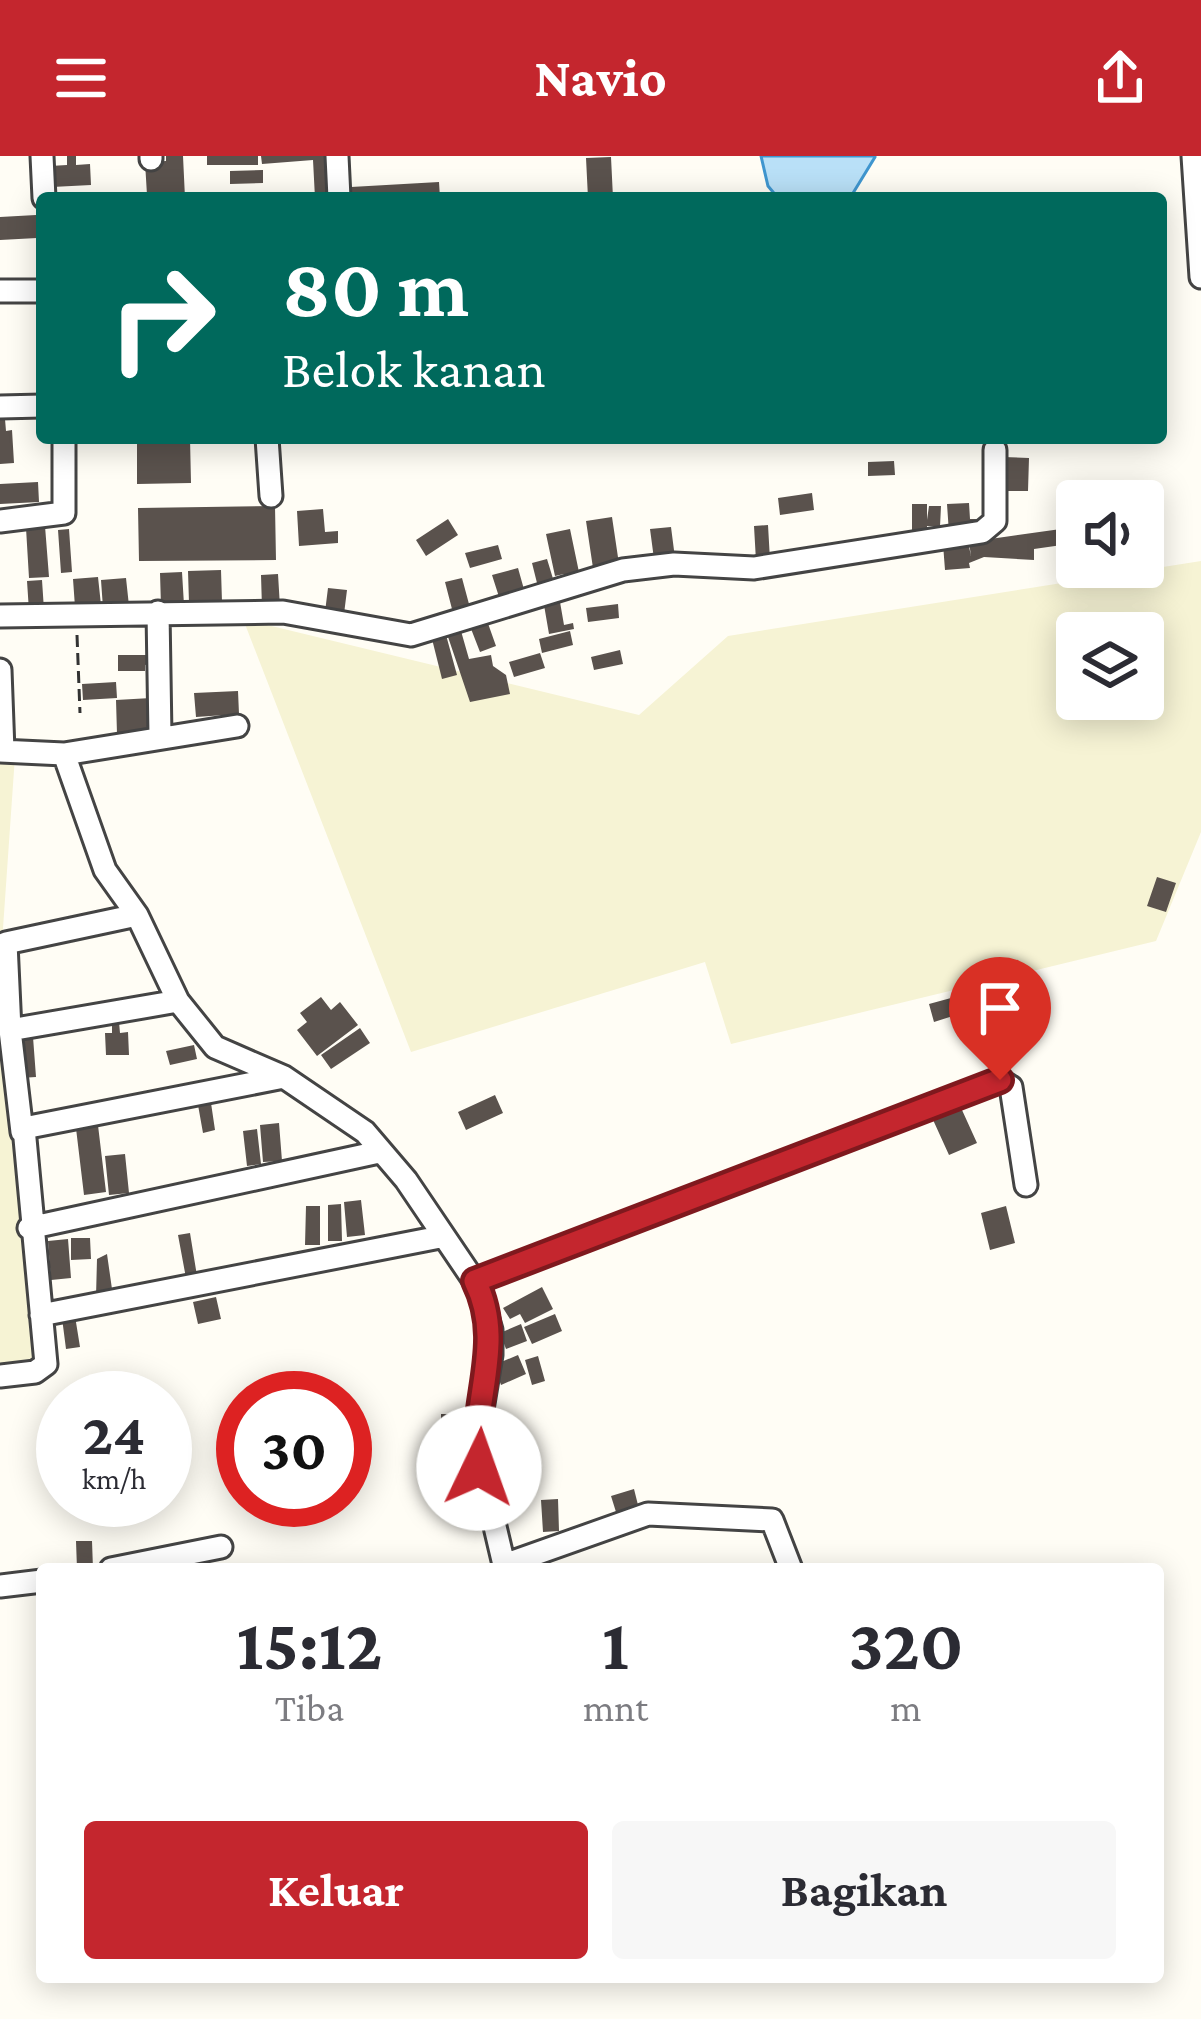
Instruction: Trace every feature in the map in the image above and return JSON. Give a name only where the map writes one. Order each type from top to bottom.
[{"type":"street","points":[[42,156],[44,192]]},
{"type":"street","points":[[337,156],[339,192]]},
{"type":"street","points":[[1193,156],[1201,277]]},
{"type":"street","points":[[0,291],[36,291]]},
{"type":"street","points":[[0,407],[36,406]]},
{"type":"street","points":[[0,521],[64,513],[64,444]]},
{"type":"street","points":[[267,444],[271,496]]},
{"type":"street","points":[[0,616],[293,613],[411,634],[623,570],[674,564],[754,568],[982,532],[995,520],[995,450]]},
{"type":"street","points":[[158,613],[160,736]]},
{"type":"street","points":[[0,670],[1,751],[64,754],[237,726]]},
{"type":"street","points":[[64,754],[103,866],[137,915],[178,1000],[214,1048],[284,1077],[349,1120],[406,1180],[440,1237],[475,1281],[491,1342],[476,1446],[504,1563]]},
{"type":"street","points":[[0,1376],[41,1370],[46,1364],[10,1030],[6,944],[137,915]]},
{"type":"street","points":[[10,1030],[178,1000]]},
{"type":"street","points":[[22,1132],[32,1123],[284,1077]]},
{"type":"street","points":[[475,1281],[1000,1080],[1012,1087],[1026,1185]]},
{"type":"street","points":[[29,1228],[379,1152]]},
{"type":"street","points":[[41,1315],[440,1237]]},
{"type":"street","points":[[516,1563],[648,1514],[699,1513],[772,1520],[789,1563]]},
{"type":"street","points":[[141,1563],[221,1547]]},
{"type":"street","points":[[0,1586],[36,1581]]},
{"type":"path","points":[[77,615],[80,713]]},
{"type":"shaded area","points":[[1201,561],[1201,832],[1156,941],[731,1044],[705,962],[411,1052],[243,619],[639,715],[728,636],[1056,584],[1056,588],[1164,588],[1164,567]]},
{"type":"shaded area","points":[[0,756],[15,756],[1,957],[43,1365],[0,1370]]},
{"type":"water","points":[[761,156],[875,156],[854,192],[773,192]]},
{"type":"building","points":[[67,156],[76,156],[76,165],[90,164],[91,185],[52,187],[50,166],[67,165]]},
{"type":"building","points":[[166,156],[183,156],[185,192],[147,192],[145,162],[166,161]]},
{"type":"building","points":[[207,156],[258,156],[258,165],[207,165]]},
{"type":"building","points":[[261,156],[328,156],[330,192],[315,192],[313,160],[262,164]]},
{"type":"building","points":[[611,157],[613,192],[588,192],[586,158]]},
{"type":"building","points":[[263,170],[263,183],[230,184],[230,171]]},
{"type":"building","points":[[439,182],[440,192],[351,192],[351,187]]},
{"type":"building","points":[[36,215],[36,238],[0,240],[0,217]]},
{"type":"building","points":[[0,419],[5,419],[6,431],[12,430],[14,463],[0,464]]},
{"type":"building","points":[[137,444],[190,444],[191,483],[137,484]]},
{"type":"building","points":[[1003,457],[1029,458],[1028,491],[1002,491]]},
{"type":"building","points":[[894,461],[895,475],[868,476],[868,462]]},
{"type":"building","points":[[38,482],[39,502],[0,504],[0,484]]},
{"type":"building","points":[[812,493],[814,510],[780,515],[778,498]]},
{"type":"building","points":[[969,503],[970,519],[985,519],[985,530],[949,533],[947,504]]},
{"type":"building","points":[[912,504],[927,504],[927,520],[929,506],[941,506],[940,527],[927,526],[927,536],[912,536]]},
{"type":"building","points":[[275,506],[276,560],[139,561],[138,508]]},
{"type":"building","points":[[323,509],[325,532],[338,531],[338,543],[299,546],[297,511]]},
{"type":"building","points":[[612,517],[619,564],[593,568],[586,521]]},
{"type":"building","points":[[448,519],[458,535],[426,556],[416,540]]},
{"type":"building","points":[[768,525],[770,560],[756,561],[754,526]]},
{"type":"building","points":[[45,526],[49,577],[29,578],[26,528]]},
{"type":"building","points":[[671,527],[675,558],[654,559],[650,529]]},
{"type":"building","points":[[69,529],[72,572],[61,573],[58,530]]},
{"type":"building","points":[[570,529],[580,577],[565,580],[564,574],[555,576],[546,534]]},
{"type":"building","points":[[1056,530],[1056,546],[1034,549],[1034,560],[984,557],[969,563],[970,568],[945,570],[943,544],[968,542],[971,556],[969,542]]},
{"type":"building","points":[[498,545],[502,559],[470,568],[465,553]]},
{"type":"building","points":[[547,559],[554,582],[538,587],[532,563]]},
{"type":"building","points":[[518,568],[525,593],[500,600],[492,575]]},
{"type":"building","points":[[221,570],[222,602],[189,603],[188,571]]},
{"type":"building","points":[[182,572],[184,605],[161,606],[160,573]]},
{"type":"building","points":[[278,574],[280,607],[262,608],[261,575]]},
{"type":"building","points":[[98,577],[101,605],[75,607],[73,579]]},
{"type":"building","points":[[126,578],[129,606],[103,608],[101,580]]},
{"type":"building","points":[[462,578],[469,604],[452,609],[445,582]]},
{"type":"building","points":[[42,580],[44,610],[29,611],[27,581]]},
{"type":"building","points":[[328,588],[347,590],[344,614],[325,612]]},
{"type":"building","points":[[560,602],[564,625],[573,623],[574,629],[549,634],[544,605]]},
{"type":"building","points":[[618,604],[619,618],[588,622],[586,608]]},
{"type":"building","points":[[485,615],[496,646],[480,652],[468,621]]},
{"type":"building","points":[[459,624],[469,659],[491,655],[493,666],[506,675],[510,694],[470,702],[445,628]]},
{"type":"building","points":[[570,631],[573,645],[542,653],[539,639]]},
{"type":"building","points":[[446,635],[457,675],[442,679],[432,639]]},
{"type":"building","points":[[620,650],[623,664],[594,670],[591,657]]},
{"type":"building","points":[[540,653],[545,668],[514,677],[509,662]]},
{"type":"building","points":[[118,655],[150,655],[151,664],[145,665],[145,671],[118,671]]},
{"type":"building","points":[[116,682],[117,698],[83,700],[82,684]]},
{"type":"building","points":[[238,691],[239,714],[196,717],[194,693]]},
{"type":"building","points":[[151,698],[152,732],[117,734],[116,700]]},
{"type":"building","points":[[1157,877],[1176,883],[1166,912],[1147,906]]},
{"type":"building","points":[[321,997],[331,1010],[340,1002],[358,1025],[317,1056],[297,1030],[307,1022],[300,1013]]},
{"type":"building","points":[[951,998],[956,1015],[934,1022],[929,1004]]},
{"type":"building","points":[[112,1022],[119,1022],[120,1033],[128,1032],[129,1055],[106,1055],[105,1033],[112,1033]]},
{"type":"building","points":[[360,1028],[370,1043],[331,1069],[321,1055]]},
{"type":"building","points":[[33,1037],[36,1077],[20,1078],[17,1038]]},
{"type":"building","points":[[194,1045],[197,1059],[170,1065],[166,1051]]},
{"type":"building","points":[[495,1095],[503,1113],[466,1130],[458,1112]]},
{"type":"building","points":[[957,1099],[977,1143],[949,1155],[929,1111]]},
{"type":"building","points":[[211,1103],[215,1130],[203,1133],[198,1105]]},
{"type":"building","points":[[97,1117],[106,1192],[84,1195],[75,1120]]},
{"type":"building","points":[[279,1123],[282,1161],[263,1162],[260,1125]]},
{"type":"building","points":[[257,1129],[261,1164],[247,1166],[243,1131]]},
{"type":"building","points":[[125,1154],[129,1193],[109,1195],[105,1156]]},
{"type":"building","points":[[361,1200],[365,1235],[347,1237],[344,1202]]},
{"type":"building","points":[[341,1204],[342,1241],[328,1241],[328,1205]]},
{"type":"building","points":[[306,1206],[320,1206],[320,1245],[305,1245]]},
{"type":"building","points":[[1006,1206],[1015,1243],[990,1250],[981,1213]]},
{"type":"building","points":[[190,1233],[197,1276],[186,1278],[178,1235]]},
{"type":"building","points":[[71,1238],[90,1238],[91,1259],[71,1260]]},
{"type":"building","points":[[68,1239],[71,1278],[51,1280],[48,1241]]},
{"type":"building","points":[[107,1254],[113,1296],[96,1297],[97,1259]]},
{"type":"building","points":[[542,1287],[553,1309],[525,1323],[520,1314],[510,1319],[503,1308]]},
{"type":"building","points":[[216,1297],[221,1319],[198,1324],[193,1302]]},
{"type":"building","points":[[555,1314],[562,1331],[532,1344],[524,1327]]},
{"type":"building","points":[[75,1316],[80,1347],[66,1349],[62,1318]]},
{"type":"building","points":[[521,1324],[527,1341],[506,1349],[500,1333]]},
{"type":"building","points":[[518,1355],[526,1374],[501,1385],[494,1365]]},
{"type":"building","points":[[538,1356],[545,1381],[532,1385],[525,1360]]},
{"type":"building","points":[[441,1414],[471,1414],[472,1436],[441,1437]]},
{"type":"building","points":[[634,1489],[638,1505],[616,1512],[611,1496]]},
{"type":"building","points":[[558,1499],[559,1531],[543,1532],[541,1500]]},
{"type":"building","points":[[76,1541],[92,1541],[93,1563],[77,1563]]},
{"type":"route","points":[[479,1468],[476,1446],[491,1330],[475,1281],[943,1097],[1000,1080]]}]
